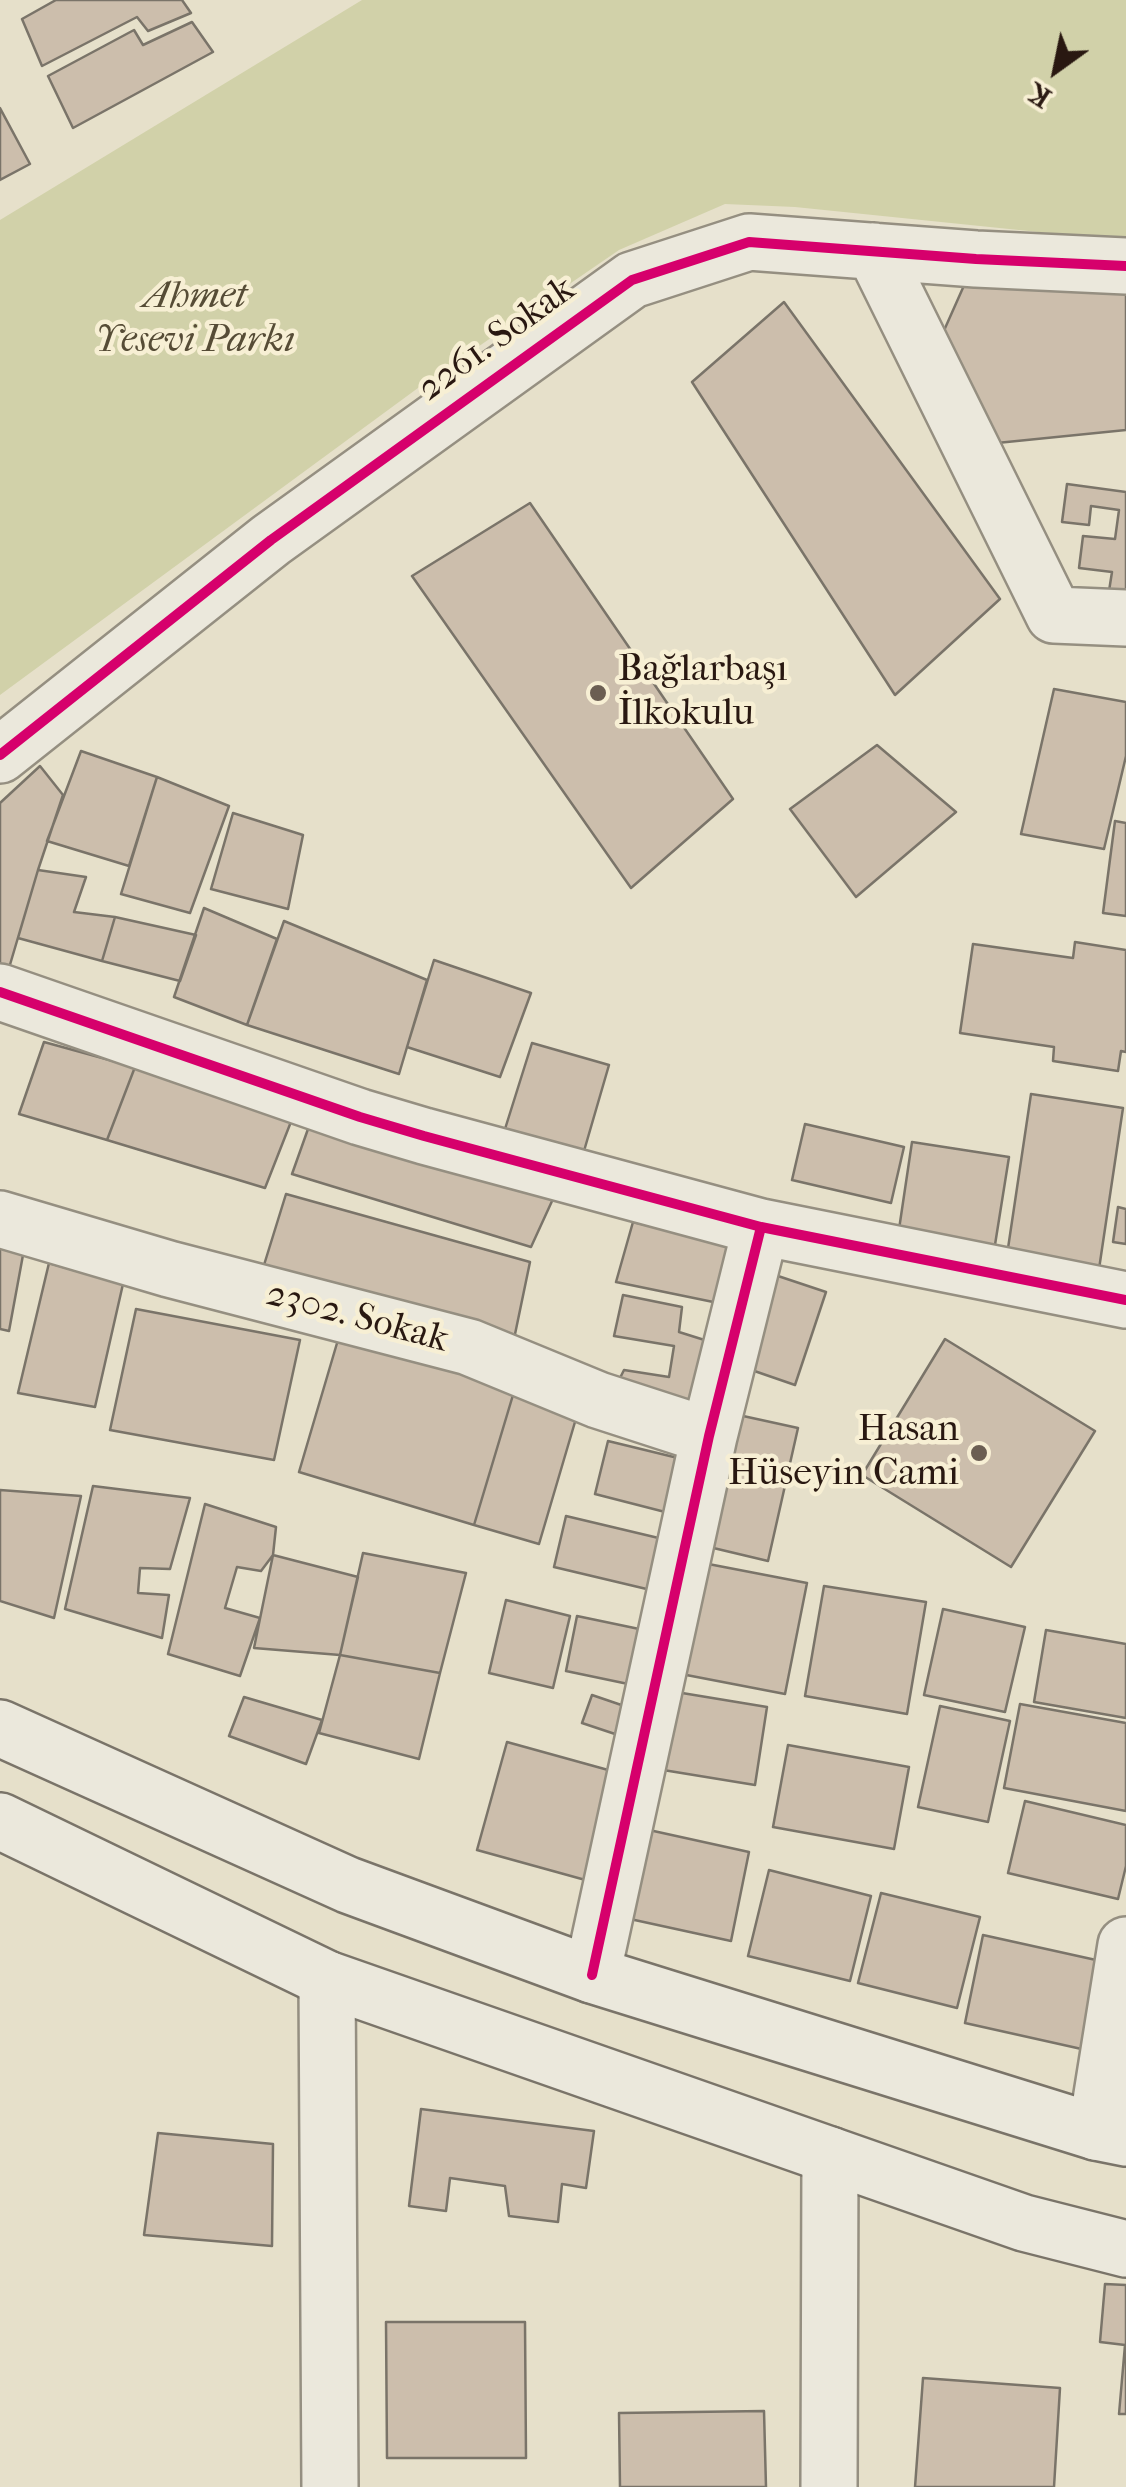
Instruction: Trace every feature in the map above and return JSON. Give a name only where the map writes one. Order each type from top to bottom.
[{"type":"street","name":"2261. Sokak","points":[[0,754],[271,540],[632,280],[749,242],[1126,266]]},
{"type":"street","points":[[874,252],[1054,615],[1126,618]]},
{"type":"street","points":[[0,992],[360,1117],[760,1228],[1126,1300]]},
{"type":"street","name":"2302. Sokak","points":[[0,1219],[169,1269],[469,1348],[598,1400],[709,1436]]},
{"type":"street","points":[[592,1975],[709,1436],[760,1228]]},
{"type":"street","points":[[0,1728],[348,1885],[592,1975],[1111,2135],[1126,1946]]},
{"type":"street","points":[[0,1821],[327,1979],[1024,2223],[1126,2248]]},
{"type":"street","points":[[327,1979],[330,2487]]},
{"type":"street","points":[[829,2487],[830,2155]]},
{"type":"green space","name":"Ahmet Yesevi Parkı","points":[[362,0],[1126,0],[1126,241],[795,207],[725,204],[619,250],[418,388],[0,695],[0,220]]},
{"type":"building","points":[[56,0],[182,0],[191,13],[148,31],[137,17],[42,66],[22,19]]},
{"type":"building","points":[[192,22],[213,52],[73,128],[48,76],[134,30],[143,45]]},
{"type":"building","points":[[0,108],[30,164],[0,180]]},
{"type":"building","points":[[966,281],[1126,289],[1126,430],[997,443],[938,344]]},
{"type":"building","points":[[784,302],[1000,599],[895,695],[692,382]]},
{"type":"building","points":[[1067,484],[1126,492],[1126,593],[1109,591],[1112,572],[1079,568],[1083,536],[1115,539],[1119,510],[1091,506],[1089,525],[1062,522]]},
{"type":"building","points":[[530,503],[733,799],[631,888],[412,576]]},
{"type":"building","points":[[1054,689],[1126,702],[1126,756],[1104,849],[1021,834]]},
{"type":"building","points":[[877,745],[956,812],[856,897],[790,809]]},
{"type":"building","points":[[81,751],[157,777],[129,866],[47,841]]},
{"type":"building","points":[[40,766],[63,795],[9,968],[0,966],[0,803]]},
{"type":"building","points":[[157,777],[229,806],[190,913],[121,894]]},
{"type":"building","points":[[233,813],[303,835],[288,909],[211,889]]},
{"type":"building","points":[[1115,821],[1126,823],[1126,916],[1103,913]]},
{"type":"building","points":[[38,870],[86,877],[74,912],[115,917],[102,961],[18,938]]},
{"type":"building","points":[[204,908],[277,939],[247,1025],[174,997]]},
{"type":"building","points":[[115,917],[196,935],[180,981],[102,961]]},
{"type":"building","points":[[284,921],[427,980],[399,1074],[247,1025]]},
{"type":"building","points":[[1075,942],[1126,950],[1126,1052],[1121,1051],[1118,1071],[1053,1061],[1054,1047],[960,1033],[973,944],[1073,958]]},
{"type":"building","points":[[434,960],[531,993],[500,1077],[407,1047]]},
{"type":"building","points":[[44,1042],[135,1067],[107,1140],[19,1114]]},
{"type":"building","points":[[532,1043],[609,1065],[584,1151],[505,1129]]},
{"type":"building","points":[[135,1067],[296,1109],[265,1188],[107,1140]]},
{"type":"building","points":[[1031,1094],[1123,1108],[1099,1269],[1007,1255]]},
{"type":"building","points":[[313,1115],[558,1188],[531,1247],[292,1174]]},
{"type":"building","points":[[805,1124],[904,1147],[891,1203],[792,1180]]},
{"type":"building","points":[[912,1142],[1009,1157],[994,1251],[898,1236]]},
{"type":"building","points":[[286,1194],[530,1262],[514,1339],[264,1265]]},
{"type":"building","points":[[1118,1207],[1126,1209],[1126,1244],[1113,1242]]},
{"type":"building","points":[[633,1222],[737,1246],[723,1304],[616,1282]]},
{"type":"building","points":[[0,1248],[23,1255],[9,1331],[0,1329]]},
{"type":"building","points":[[49,1263],[123,1284],[95,1407],[18,1393]]},
{"type":"building","points":[[769,1273],[826,1292],[795,1385],[737,1365]]},
{"type":"building","points":[[623,1295],[682,1307],[679,1332],[714,1343],[698,1406],[615,1388],[624,1370],[669,1377],[674,1346],[614,1336]]},
{"type":"building","points":[[136,1309],[300,1340],[274,1460],[110,1430]]},
{"type":"building","points":[[340,1333],[516,1385],[474,1525],[299,1472]]},
{"type":"building","name":"Hasan Hüseyin Cami","points":[[945,1339],[1095,1431],[1011,1567],[862,1475]]},
{"type":"building","points":[[516,1385],[580,1405],[539,1544],[474,1525]]},
{"type":"building","points":[[734,1414],[798,1428],[768,1561],[705,1546]]},
{"type":"building","points":[[608,1441],[682,1459],[669,1513],[595,1494]]},
{"type":"building","points":[[93,1486],[190,1498],[170,1569],[140,1568],[138,1593],[169,1595],[162,1638],[65,1609]]},
{"type":"building","points":[[0,1490],[81,1496],[54,1618],[0,1601]]},
{"type":"building","points":[[205,1504],[276,1527],[273,1555],[261,1571],[237,1567],[225,1608],[260,1618],[240,1676],[168,1654]]},
{"type":"building","points":[[566,1516],[667,1540],[655,1591],[554,1567]]},
{"type":"building","points":[[363,1553],[466,1573],[440,1673],[340,1655]]},
{"type":"building","points":[[273,1555],[358,1577],[340,1655],[254,1648]]},
{"type":"building","points":[[698,1562],[807,1583],[785,1694],[676,1673]]},
{"type":"building","points":[[824,1586],[926,1602],[907,1714],[805,1696]]},
{"type":"building","points":[[506,1600],[570,1616],[553,1688],[489,1673]]},
{"type":"building","points":[[943,1609],[1025,1627],[1005,1712],[924,1695]]},
{"type":"building","points":[[577,1616],[644,1630],[633,1685],[566,1671]]},
{"type":"building","points":[[1046,1630],[1126,1644],[1126,1718],[1034,1702]]},
{"type":"building","points":[[340,1655],[440,1673],[419,1759],[319,1733]]},
{"type":"building","points":[[670,1691],[767,1707],[755,1785],[657,1769]]},
{"type":"building","points":[[592,1695],[636,1710],[627,1738],[582,1723]]},
{"type":"building","points":[[244,1697],[322,1720],[306,1764],[229,1736]]},
{"type":"building","points":[[1020,1704],[1126,1723],[1126,1811],[1004,1788]]},
{"type":"building","points":[[940,1706],[1010,1721],[988,1822],[918,1807]]},
{"type":"building","points":[[507,1742],[619,1773],[589,1881],[477,1850]]},
{"type":"building","points":[[788,1745],[909,1767],[894,1849],[773,1827]]},
{"type":"building","points":[[1025,1801],[1126,1825],[1126,1866],[1118,1899],[1008,1873]]},
{"type":"building","points":[[649,1830],[749,1852],[731,1941],[630,1919]]},
{"type":"building","points":[[769,1870],[871,1896],[850,1981],[748,1956]]},
{"type":"building","points":[[881,1893],[980,1917],[957,2008],[858,1983]]},
{"type":"building","points":[[983,1935],[1105,1962],[1086,2050],[965,2023]]},
{"type":"building","points":[[421,2109],[594,2131],[586,2188],[562,2184],[558,2222],[509,2216],[505,2186],[450,2178],[446,2211],[409,2206]]},
{"type":"building","points":[[158,2133],[273,2144],[272,2246],[144,2235]]},
{"type":"building","points":[[1105,2284],[1126,2285],[1126,2414],[1119,2414],[1125,2345],[1100,2342]]},
{"type":"building","points":[[386,2322],[525,2322],[526,2458],[387,2458]]},
{"type":"building","points":[[923,2378],[1060,2388],[1054,2487],[915,2487]]},
{"type":"building","points":[[764,2411],[766,2487],[620,2487],[619,2413]]},
{"type":"cycle path","points":[[0,755],[271,540],[632,280],[749,242],[1126,266]]},
{"type":"cycle path","points":[[0,992],[424,1136],[761,1227],[1126,1300]]},
{"type":"cycle path","points":[[592,1975],[709,1436],[761,1227]]},
{"type":"place","name":"Bağlarbaşı İlkokulu","points":[[598,693]]},
{"type":"place","name":"Hasan Hüseyin Cami","points":[[979,1453]]}]
